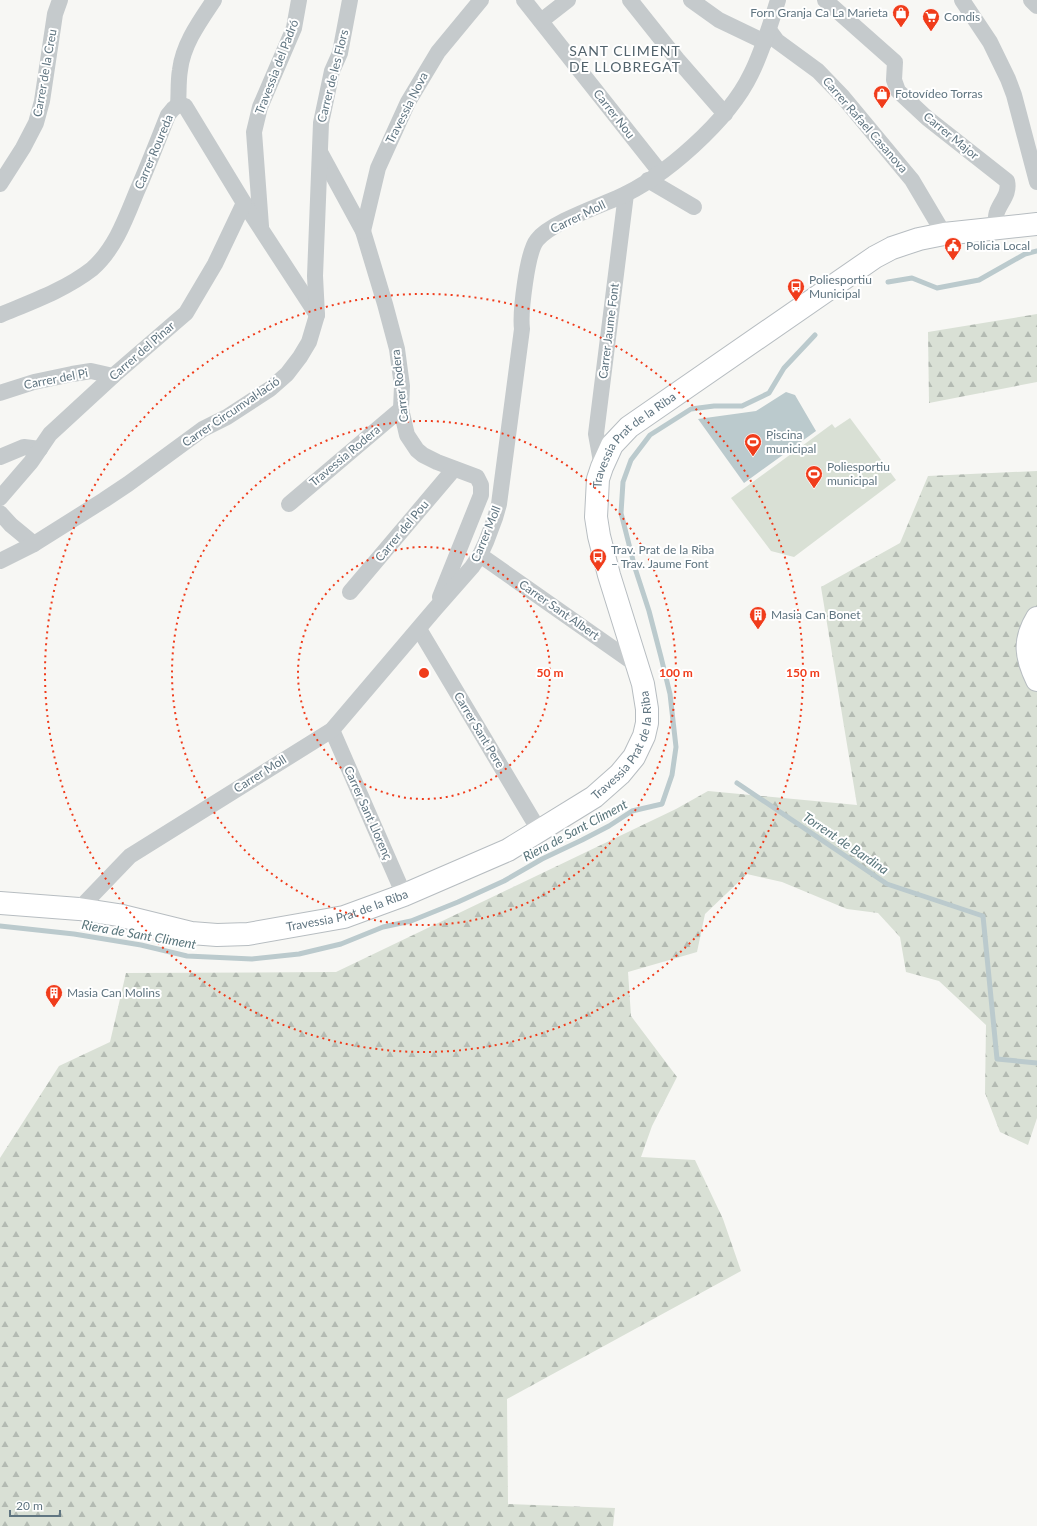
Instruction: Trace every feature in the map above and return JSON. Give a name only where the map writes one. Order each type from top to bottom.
[{"type":"street","name":"Carrer de la Creu","points":[[0,184],[23,148],[36,123],[42,101],[55,14],[60,0]]},
{"type":"street","points":[[178,105],[180,69],[185,49],[195,28],[214,0]]},
{"type":"street","name":"Travessia del Padró","points":[[261,229],[254,132],[260,107],[294,28],[299,0]]},
{"type":"street","name":"Carrer de les Flors","points":[[320,152],[321,123],[332,71],[340,53],[350,0]]},
{"type":"street","name":"Travessia Nova","points":[[363,231],[378,168],[408,102],[438,52],[481,0]]},
{"type":"street","name":"Carrer Nou","points":[[524,0],[542,21],[654,176]]},
{"type":"street","points":[[542,21],[568,0]]},
{"type":"street","points":[[630,0],[677,60],[725,114]]},
{"type":"street","points":[[691,0],[719,20],[767,36]]},
{"type":"street","name":"Carrer Moll","points":[[80,909],[130,856],[332,730],[472,567],[480,555],[499,504],[522,329],[521,319],[532,251],[537,240],[555,226],[626,194],[654,176],[695,145],[725,114],[751,75],[767,36],[778,0]]},
{"type":"street","name":"Carrer Major","points":[[824,0],[895,62],[894,80],[898,91],[927,118],[1007,182],[1008,188],[996,213],[996,228]]},
{"type":"street","points":[[962,0],[990,42],[1010,83],[1037,182]]},
{"type":"street","points":[[1032,0],[1037,6]]},
{"type":"street","name":"Carrer Rafael Casanova","points":[[767,36],[777,40],[822,75],[849,103],[912,180],[944,234]]},
{"type":"street","name":"Carrer Roureda","points":[[0,315],[67,285],[93,268],[104,256],[114,242],[124,222],[168,115],[178,105],[185,106],[244,203],[316,315]]},
{"type":"street","name":"Carrer Rodera","points":[[320,152],[363,231],[397,349],[401,381],[401,409],[407,435],[417,450],[437,462],[476,477],[481,485],[481,495],[435,609]]},
{"type":"street","name":"Carrer Circumval·lació","points":[[0,561],[34,544],[128,484],[203,429],[227,417],[270,389],[287,374],[309,342],[316,315],[315,276],[320,152]]},
{"type":"street","points":[[654,176],[694,207]]},
{"type":"street","name":"Carrer Jaume Font","points":[[602,467],[596,434],[626,194]]},
{"type":"street","name":"Carrer del Pinar","points":[[0,498],[31,462],[50,434],[113,376],[186,313],[215,264],[244,203]]},
{"type":"street","name":"Travessia Prat de la Riba","points":[[0,903],[80,909],[118,915],[191,933],[217,935],[248,934],[344,918],[404,895],[508,850],[540,832],[594,797],[620,774],[634,757],[644,736],[647,723],[646,700],[638,666],[599,536],[596,517],[598,478],[612,445],[629,427],[875,258],[892,248],[944,234],[1037,224]]},
{"type":"street","points":[[291,275],[302,282],[315,276]]},
{"type":"street","name":"Carrer del Pi","points":[[0,393],[34,382],[91,371],[113,376]]},
{"type":"street","name":"Travessia Rodera","points":[[289,504],[401,409]]},
{"type":"street","points":[[0,457],[24,447],[40,449]]},
{"type":"street","name":"Carrer del Pou","points":[[350,592],[454,469]]},
{"type":"street","points":[[0,513],[11,525],[34,544]]},
{"type":"street","name":"Carrer Sant Albert","points":[[480,555],[638,666]]},
{"type":"street","points":[[1037,618],[1030,633],[1027,649],[1030,666],[1037,680]]},
{"type":"street","name":"Carrer Sant Pere","points":[[419,629],[540,832]]},
{"type":"street","name":"Carrer Sant Llorenç","points":[[332,730],[404,895]]},
{"type":"green space","points":[[1037,314],[1037,382],[929,403],[928,332]]},
{"type":"green space","name":"Poliesportiu municipal","points":[[850,418],[896,480],[794,557],[771,551],[731,498],[832,424],[835,428]]},
{"type":"green space","points":[[1037,471],[1037,1118],[1028,1145],[1000,1132],[985,1093],[986,1025],[939,981],[906,972],[900,937],[878,913],[847,909],[782,882],[747,874],[705,914],[697,952],[628,972],[631,1016],[677,1077],[652,1126],[641,1157],[695,1160],[723,1219],[741,1271],[507,1399],[508,1504],[615,1508],[613,1526],[0,1526],[0,1158],[59,1066],[110,1042],[126,973],[336,972],[676,809],[708,791],[857,805],[821,587],[900,543],[928,476]]},
{"type":"shaded area","name":"Piscina municipal","points":[[786,392],[795,395],[816,431],[744,483],[698,419],[756,411]]},
{"type":"waterway","name":"Riera de Sant Climent","points":[[888,282],[912,278],[937,288],[979,280],[1025,254],[1037,251]]},
{"type":"waterway","name":"Riera de Sant Climent","points":[[0,926],[74,934],[141,945],[187,956],[252,959],[299,954],[341,944],[383,927],[411,921],[458,902],[504,881],[542,859],[609,826],[632,811],[662,804],[672,775],[676,747],[670,694],[649,611],[635,568],[621,513],[623,482],[631,460],[650,435],[691,409],[714,406],[742,406],[769,393],[784,368],[815,335]]},
{"type":"waterway","name":"Torrent de Bardina","points":[[737,783],[887,884],[983,916],[997,1059],[1037,1063]]},
{"type":"place","name":"Forn Granja Ca La Marieta","points":[[901,28]]},
{"type":"place","name":"Condis","points":[[931,32]]},
{"type":"place","name":"Fotovídeo Torras","points":[[882,109]]},
{"type":"place","name":"Policia Local","points":[[953,261]]},
{"type":"place","name":"Poliesportiu Municipal","points":[[796,302]]},
{"type":"place","name":"Piscina municipal","points":[[753,457]]},
{"type":"place","name":"Poliesportiu municipal","points":[[814,489]]},
{"type":"place","name":"Trav. Prat de la Riba – Trav. Jaume Font","points":[[598,572]]},
{"type":"place","name":"Masia Can Bonet","points":[[758,630]]},
{"type":"place","name":"Masia Can Molins","points":[[54,1008]]},
{"type":"district","name":"SANT CLIMENT DE LLOBREGAT","points":[[625,60]]}]
